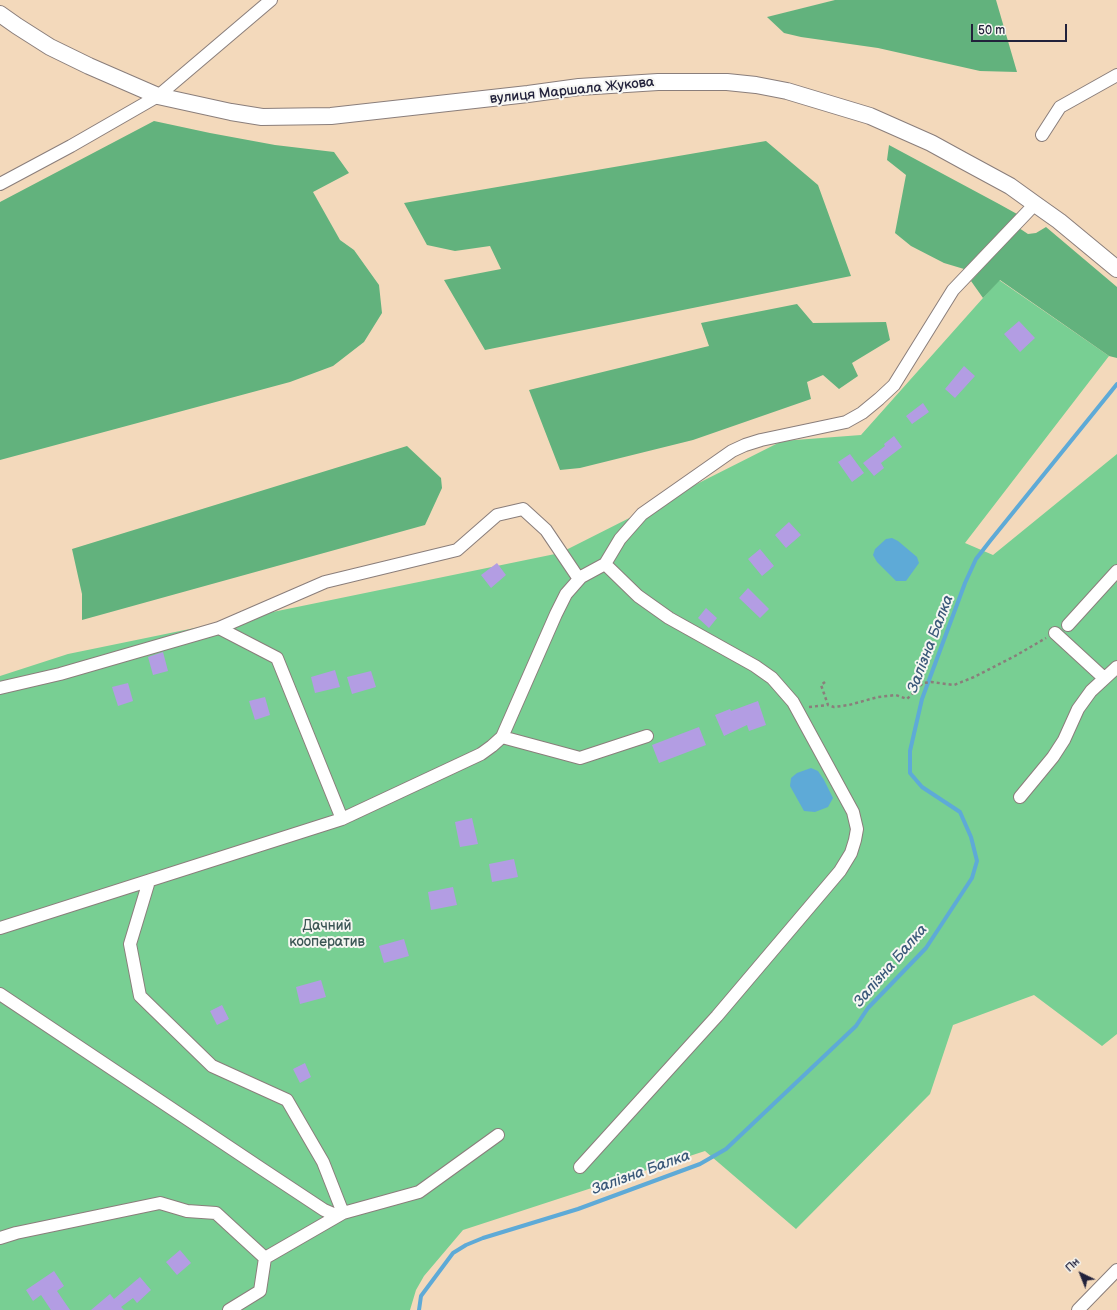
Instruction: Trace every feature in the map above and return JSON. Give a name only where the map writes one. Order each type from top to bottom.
[{"type":"main road","name":"вулиця Маршала Жукова","points":[[0,14],[50,46],[102,72],[158,96],[231,112],[262,117],[331,116],[578,88],[658,82],[727,82],[756,85],[787,91],[877,119],[931,143],[1010,186],[1059,221],[1117,270]]},
{"type":"street","points":[[0,184],[71,146],[158,96],[271,0]]},
{"type":"street","points":[[1042,135],[1060,107],[1117,75]]},
{"type":"street","points":[[0,928],[342,819],[481,754],[502,737],[566,594],[581,577],[605,564],[620,539],[642,514],[732,451],[761,440],[846,422],[862,413],[894,384],[953,290],[1035,204]]},
{"type":"street","points":[[0,688],[60,674],[219,628],[325,582],[457,550],[497,514],[522,509],[546,530],[579,579]]},
{"type":"street","points":[[580,1167],[717,1016],[840,871],[851,854],[857,829],[853,812],[797,709],[793,702],[772,678],[755,666],[669,618],[638,596],[605,564]]},
{"type":"street","points":[[1068,625],[1117,571]]},
{"type":"street","points":[[219,628],[277,658],[342,819]]},
{"type":"street","points":[[1055,633],[1104,678]]},
{"type":"street","points":[[1020,797],[1053,757],[1064,740],[1078,709],[1091,691],[1117,667]]},
{"type":"street","points":[[502,737],[580,758],[647,736]]},
{"type":"street","points":[[149,881],[130,944],[140,996],[212,1066],[288,1100],[323,1162],[340,1214]]},
{"type":"street","points":[[0,994],[324,1210],[340,1214]]},
{"type":"street","points":[[264,1258],[340,1214],[419,1192],[498,1135]]},
{"type":"street","points":[[0,1238],[16,1233],[160,1203],[187,1211],[216,1213],[264,1258]]},
{"type":"street","points":[[229,1310],[260,1291],[264,1258]]},
{"type":"street","points":[[1078,1310],[1117,1270]]},
{"type":"path","points":[[797,709],[828,705],[834,707],[878,697],[896,695],[907,699],[923,683],[931,682],[954,685],[1015,656],[1055,633]]},
{"type":"path","points":[[825,682],[821,685],[828,705]]},
{"type":"green space","points":[[835,0],[996,0],[1017,72],[980,71],[878,48],[801,37],[784,33],[767,17]]},
{"type":"green space","points":[[154,121],[275,145],[334,152],[349,173],[313,192],[340,240],[354,250],[379,285],[382,313],[364,342],[333,366],[290,382],[0,460],[0,202]]},
{"type":"green space","points":[[766,141],[818,185],[851,276],[485,350],[444,280],[501,269],[490,246],[455,251],[427,245],[404,203]]},
{"type":"green space","points":[[889,145],[1017,214],[964,269],[944,263],[911,246],[895,233],[906,175],[887,160]]},
{"type":"green space","points":[[1046,227],[1117,287],[1117,358],[1109,356],[1000,280],[983,298],[971,281],[1019,228],[1028,234],[1036,233]]},
{"type":"green space","name":"Дачний кооператив","points":[[999,280],[1109,356],[965,543],[993,555],[1117,454],[1117,1034],[1102,1046],[1034,995],[953,1025],[930,1094],[796,1229],[705,1151],[463,1230],[424,1276],[416,1290],[410,1310],[0,1310],[0,676],[68,654],[560,553],[782,441],[861,435]]},
{"type":"green space","points":[[797,304],[813,323],[886,322],[890,340],[852,363],[858,376],[839,389],[823,375],[807,382],[811,399],[693,440],[580,468],[560,470],[529,390],[709,346],[701,323]]},
{"type":"green space","points":[[407,446],[441,478],[442,488],[425,525],[82,620],[82,594],[72,549]]},
{"type":"water","points":[[892,538],[898,541],[917,557],[919,563],[906,581],[896,581],[877,562],[873,555],[875,549],[886,539]]},
{"type":"water","points":[[811,768],[818,771],[833,798],[828,807],[815,812],[804,811],[790,786],[791,778],[797,773]]},
{"type":"building","points":[[1019,321],[1035,338],[1020,352],[1004,334]]},
{"type":"building","points":[[964,366],[975,376],[955,398],[945,389]]},
{"type":"building","points":[[923,403],[929,412],[912,424],[906,416]]},
{"type":"building","points":[[894,436],[902,447],[881,463],[884,468],[874,476],[863,463],[885,446],[884,444]]},
{"type":"building","points":[[850,454],[864,473],[852,482],[838,462]]},
{"type":"building","points":[[789,522],[801,535],[786,548],[775,535]]},
{"type":"building","points":[[760,549],[774,566],[762,576],[748,559]]},
{"type":"building","points":[[497,563],[506,575],[491,588],[481,575]]},
{"type":"building","points":[[748,588],[769,609],[760,618],[739,598]]},
{"type":"building","points":[[706,608],[717,618],[709,628],[698,618]]},
{"type":"building","points":[[163,652],[168,671],[153,675],[148,657]]},
{"type":"building","points":[[335,670],[340,687],[315,693],[311,677]]},
{"type":"building","points":[[371,671],[376,687],[352,694],[347,677]]},
{"type":"building","points":[[128,683],[133,701],[118,706],[112,687]]},
{"type":"building","points":[[265,697],[270,715],[255,720],[249,701]]},
{"type":"building","points":[[758,701],[766,725],[749,731],[747,725],[724,736],[715,715]]},
{"type":"building","points":[[699,727],[706,745],[659,763],[652,745]]},
{"type":"building","points":[[472,818],[478,844],[460,847],[455,822]]},
{"type":"building","points":[[514,859],[518,877],[492,882],[489,864]]},
{"type":"building","points":[[453,887],[457,905],[431,910],[428,892]]},
{"type":"building","points":[[404,939],[409,956],[384,963],[379,946]]},
{"type":"building","points":[[321,980],[326,997],[300,1004],[296,987]]},
{"type":"building","points":[[222,1005],[229,1019],[217,1025],[210,1011]]},
{"type":"building","points":[[305,1063],[311,1077],[300,1083],[293,1069]]},
{"type":"building","points":[[180,1250],[191,1263],[177,1275],[166,1262]]},
{"type":"building","points":[[54,1271],[64,1286],[57,1291],[70,1310],[51,1310],[41,1295],[33,1301],[26,1290]]},
{"type":"building","points":[[140,1277],[151,1290],[137,1303],[133,1298],[121,1307],[124,1310],[91,1310],[110,1294],[114,1299]]},
{"type":"waterway","name":"Залізна Балка","points":[[419,1310],[421,1296],[453,1253],[466,1245],[483,1238],[578,1209],[700,1164],[726,1149],[856,1026],[868,1008],[926,948],[972,878],[977,861],[971,837],[960,812],[922,787],[910,773],[910,751],[922,699],[965,583],[976,559],[1117,384]]}]
